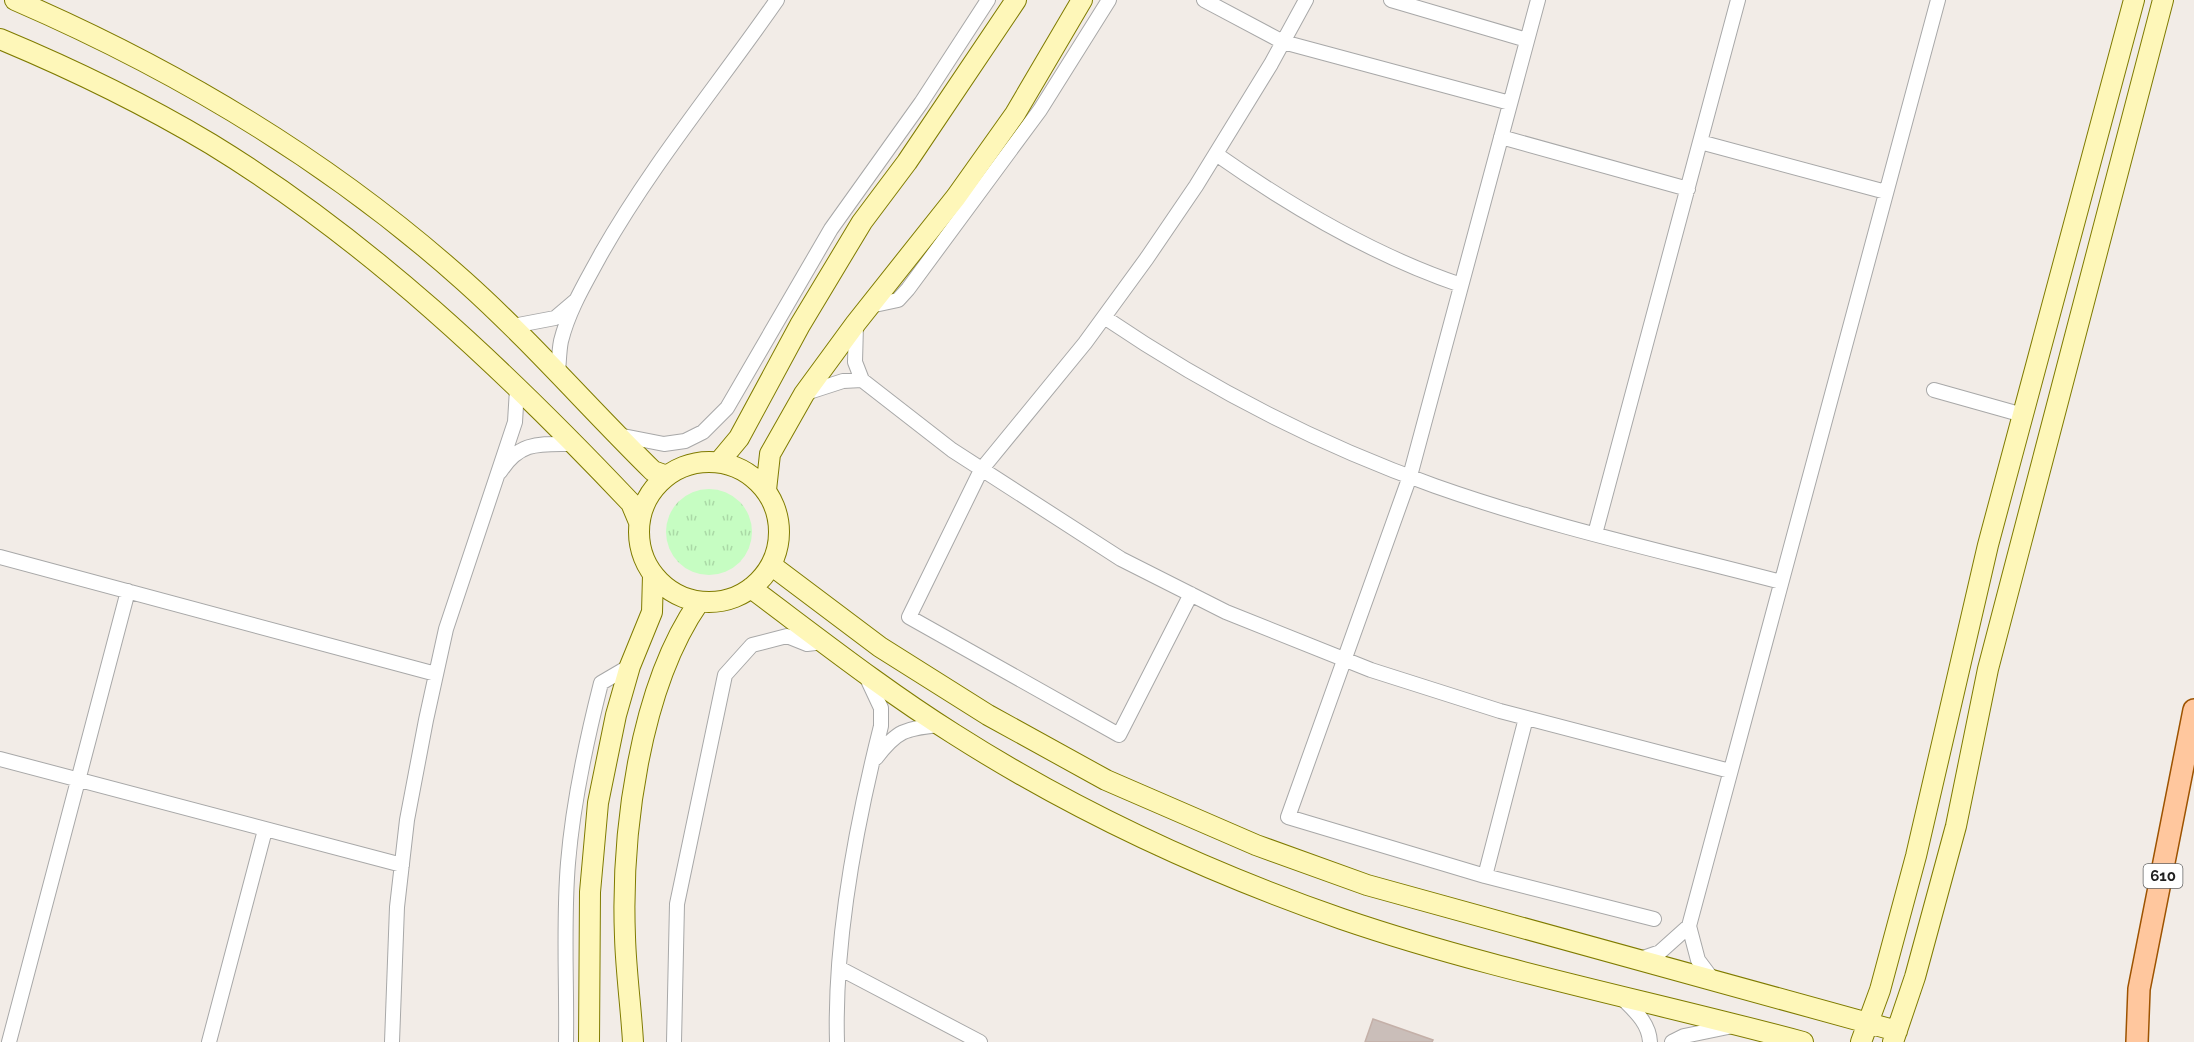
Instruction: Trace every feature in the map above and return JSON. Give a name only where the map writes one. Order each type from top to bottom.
[{"type":"main road","points":[[15,0],[151,63],[268,131],[393,222],[513,326],[653,471],[667,476]]},
{"type":"main road","points":[[719,462],[739,438],[800,326],[851,240],[1016,0]]},
{"type":"main road","points":[[766,490],[770,454],[804,394],[856,322],[956,197],[1015,114],[1082,0]]},
{"type":"main road","points":[[1861,1042],[1880,990],[1916,856],[1988,545],[2134,0]]},
{"type":"main road","points":[[771,565],[880,647],[988,715],[1106,780],[1256,845],[1367,885],[1868,1023],[1895,1036],[1915,977],[1956,826],[1991,658],[2163,0]]},
{"type":"main road","points":[[0,39],[151,111],[244,166],[367,254],[441,316],[631,503],[639,522],[641,550],[653,575],[673,593],[699,602],[726,600],[751,588],[771,565],[779,542],[780,528],[777,514],[766,490],[745,471],[719,462],[692,464],[667,476],[649,496],[639,522]]},
{"type":"main road","points":[[589,1042],[590,892],[596,824],[606,757],[630,666],[652,612],[653,575]]},
{"type":"main road","points":[[751,588],[940,725],[1008,767],[1124,829],[1288,899],[1422,943],[1803,1042]]},
{"type":"main road","points":[[633,1042],[624,900],[632,807],[640,758],[661,682],[680,630],[699,602]]},
{"type":"main road","name":"610","points":[[2137,1042],[2139,989],[2194,710]]},
{"type":"street","points":[[558,372],[561,343],[576,299],[647,179],[777,0]]},
{"type":"street","points":[[618,435],[664,444],[686,441],[702,432],[721,415],[836,221],[921,103],[988,0]]},
{"type":"street","points":[[870,306],[898,300],[938,252],[1040,110],[1109,0]]},
{"type":"street","points":[[1204,0],[1283,42],[1510,103]]},
{"type":"street","points":[[1191,594],[1119,735],[909,617],[981,470],[1104,317],[1147,258],[1216,154],[1306,0]]},
{"type":"street","points":[[1391,0],[1527,40]]},
{"type":"street","points":[[1538,0],[1410,476],[1288,817],[1485,876],[1653,919]]},
{"type":"street","points":[[1595,534],[1738,0]]},
{"type":"street","points":[[1713,980],[1698,960],[1689,926],[1938,0]]},
{"type":"street","points":[[1501,137],[1688,189]]},
{"type":"street","points":[[1700,142],[1886,192]]},
{"type":"street","points":[[1216,154],[1313,216],[1394,257],[1461,285]]},
{"type":"street","points":[[513,326],[555,318],[576,299]]},
{"type":"street","points":[[1104,317],[1216,388],[1310,435],[1410,476],[1495,505],[1595,534],[1781,582]]},
{"type":"street","points":[[856,322],[853,346],[855,362],[862,380],[981,470],[1121,559],[1268,630],[1344,661],[1436,692],[1526,718],[1730,771]]},
{"type":"street","points":[[804,394],[843,381],[862,380]]},
{"type":"street","points":[[392,1042],[392,993],[407,820],[446,629],[515,422],[517,389]]},
{"type":"street","points":[[1934,390],[2023,415]]},
{"type":"street","points":[[509,440],[532,445],[572,444]]},
{"type":"street","points":[[493,484],[506,464],[520,451],[532,445]]},
{"type":"street","points":[[0,557],[436,674]]},
{"type":"street","points":[[9,1042],[128,591]]},
{"type":"street","points":[[674,1042],[676,904],[725,675],[753,645],[787,636],[807,644],[823,642]]},
{"type":"street","points":[[566,1042],[568,865],[575,803],[585,747],[601,683],[630,666]]},
{"type":"street","points":[[837,1042],[841,969],[852,857],[881,726],[881,708],[864,672]]},
{"type":"street","points":[[1485,876],[1526,718]]},
{"type":"street","points":[[872,764],[891,738],[904,731],[940,725]]},
{"type":"street","points":[[0,759],[402,865]]},
{"type":"street","points":[[209,1042],[266,830]]},
{"type":"street","points":[[1640,959],[1660,951],[1689,926]]},
{"type":"street","points":[[841,969],[980,1042]]},
{"type":"street","points":[[1619,994],[1642,1019],[1650,1032],[1650,1042]]},
{"type":"street","points":[[1672,1042],[1684,1036],[1738,1025]]},
{"type":"green space","points":[[709,489],[733,496],[745,508],[752,532],[745,556],[733,568],[709,575],[685,568],[673,556],[666,532],[673,508],[685,496]]},
{"type":"building","points":[[1373,1019],[1433,1040],[1432,1042],[1365,1042]]}]
